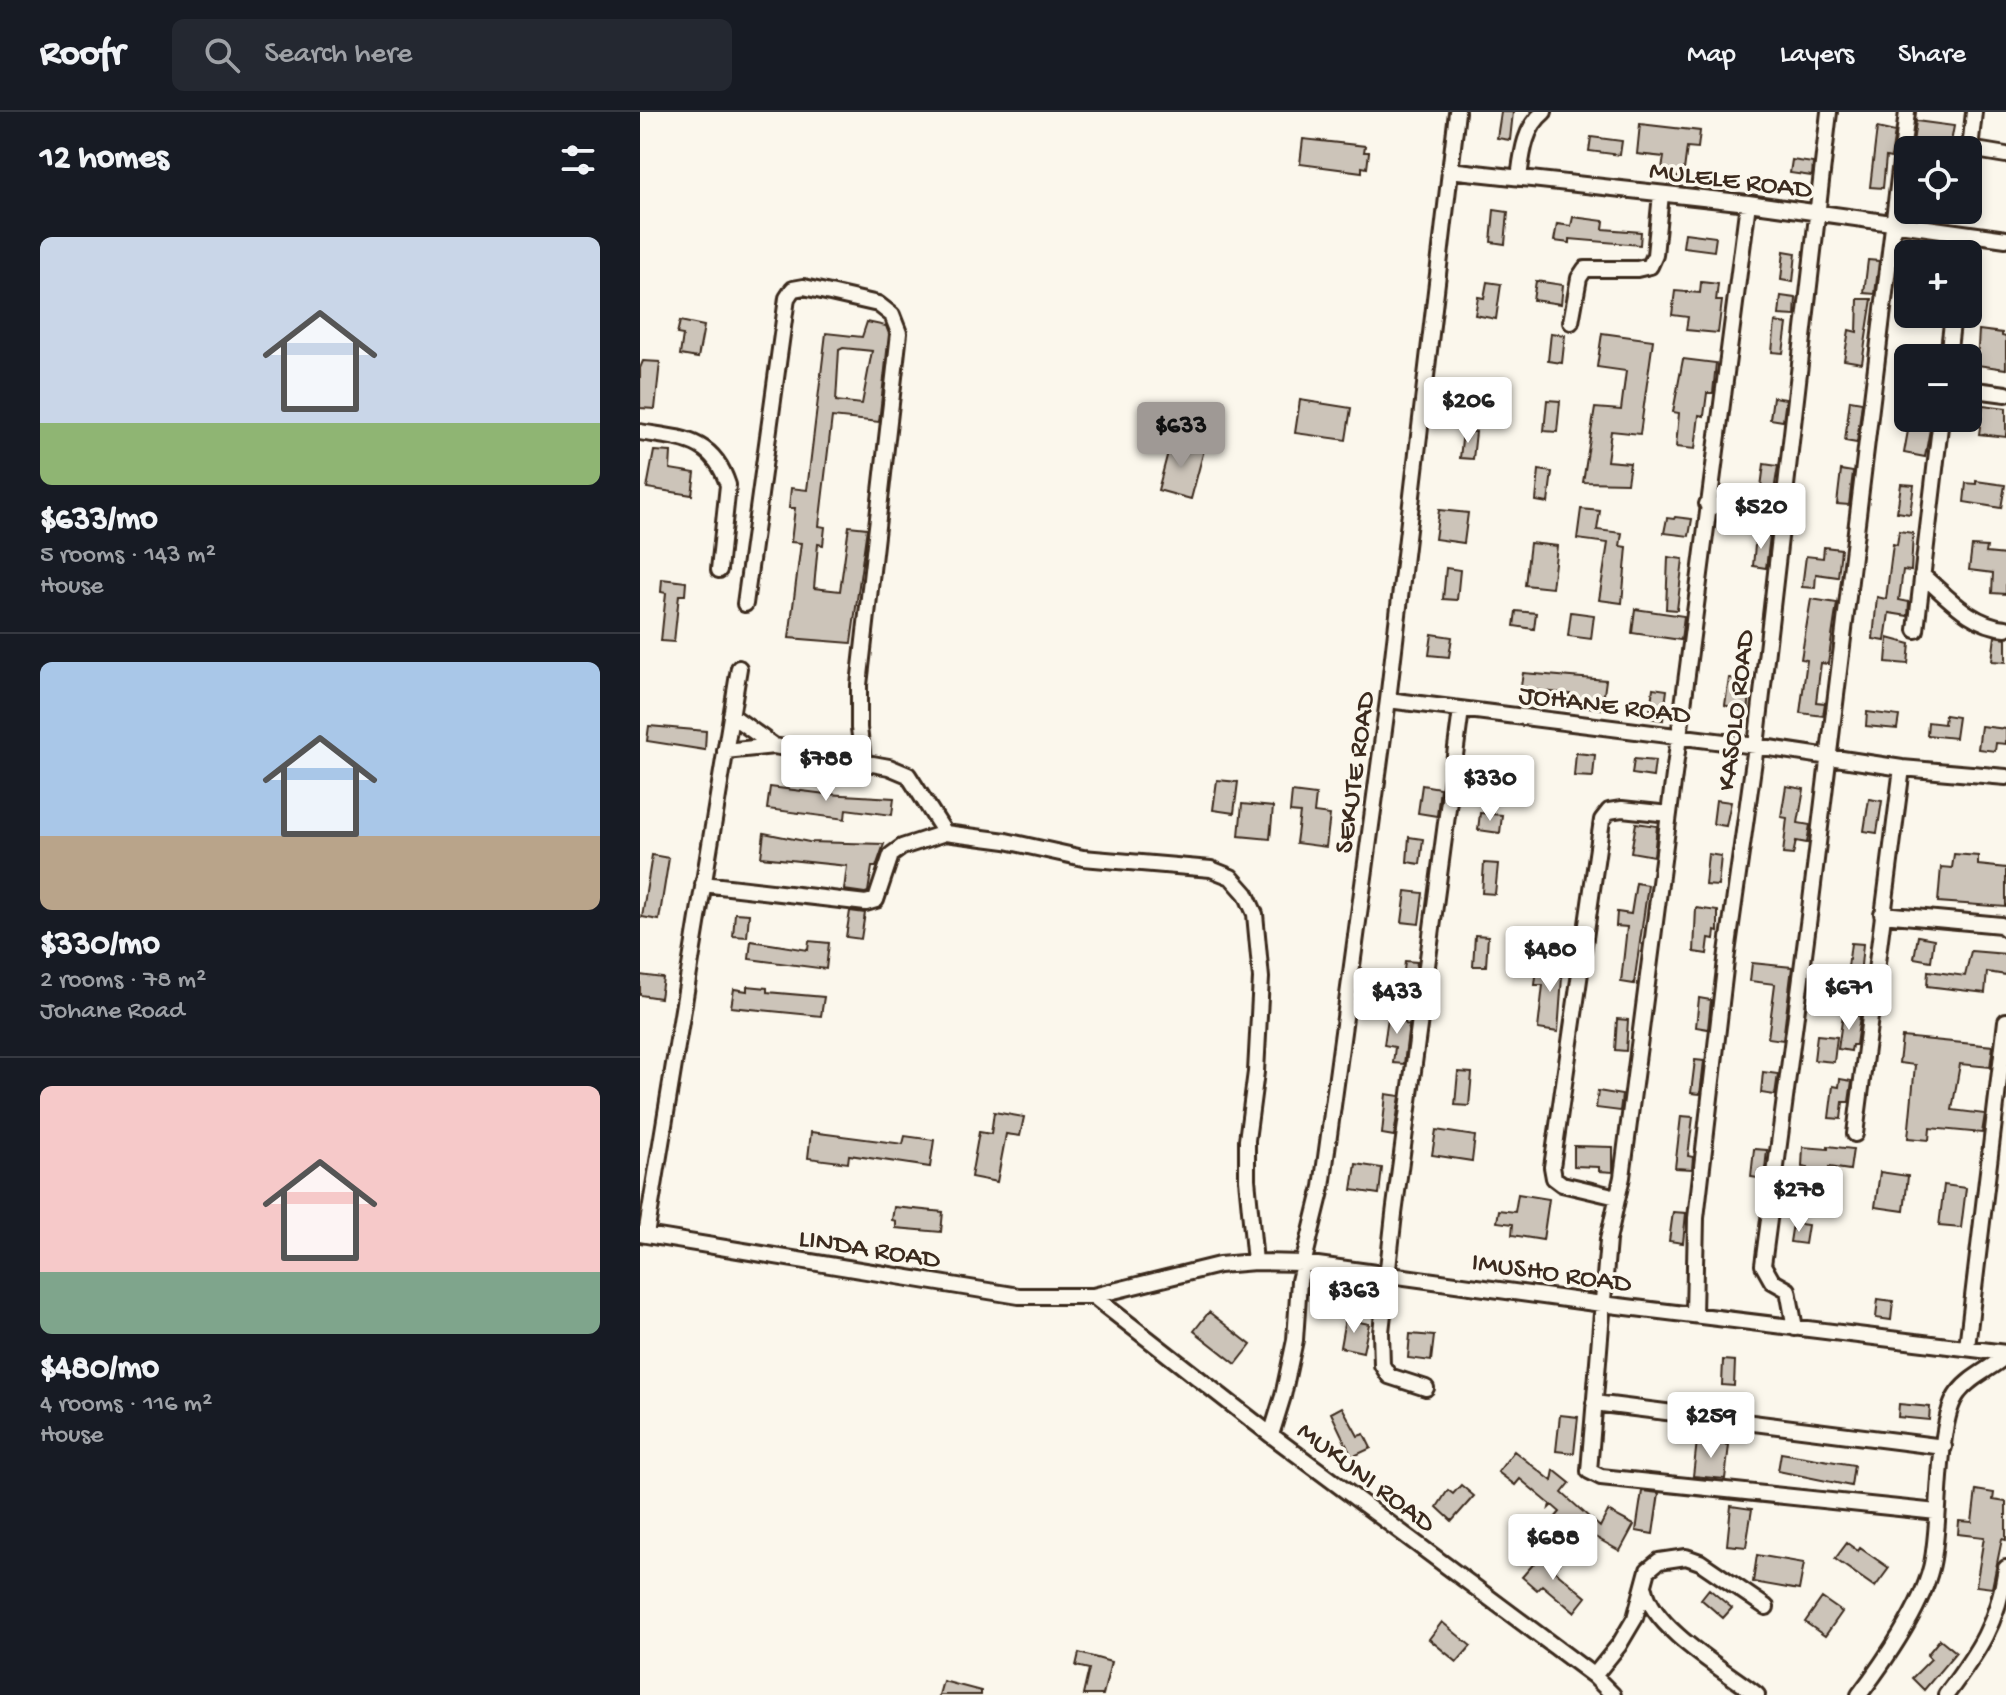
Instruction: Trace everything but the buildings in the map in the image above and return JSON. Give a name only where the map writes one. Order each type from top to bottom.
[{"type":"street","name":"SEKUTE ROAD","points":[[1271,1435],[1295,1340],[1303,1263],[1322,1187],[1388,700],[1457,112]]},
{"type":"street","points":[[1519,178],[1524,146],[1533,120],[1544,112]]},
{"type":"street","name":"KASOLO ROAD","points":[[1694,1315],[1696,1218],[1726,960],[1756,746],[1829,112]]},
{"type":"street","points":[[1906,136],[1907,112]]},
{"type":"street","points":[[1971,136],[1974,112]]},
{"type":"street","points":[[1982,152],[2006,155]]},
{"type":"street","name":"MULELE ROAD","points":[[1449,170],[1748,203],[2006,239]]},
{"type":"street","points":[[1571,322],[1579,278],[1585,269],[1650,266],[1655,255],[1661,194]]},
{"type":"street","points":[[1748,203],[1669,814],[1617,1197],[1608,1240],[1589,1471],[1601,1477],[1937,1512]]},
{"type":"street","points":[[1795,1328],[1788,1290],[1772,1281],[1763,1265],[1810,909],[1894,216]]},
{"type":"street","points":[[1961,240],[1962,234]]},
{"type":"street","points":[[745,604],[787,298],[793,289],[804,287],[878,304],[892,315],[899,333],[859,685],[863,760]]},
{"type":"street","points":[[1982,391],[2006,394]]},
{"type":"street","points":[[640,432],[690,440],[706,447],[724,472],[728,485],[719,570]]},
{"type":"street","points":[[1916,630],[1939,432]]},
{"type":"street","points":[[1707,504],[1782,516]]},
{"type":"street","points":[[1922,575],[1972,618],[1990,627],[2006,628]]},
{"type":"street","points":[[643,1234],[739,668]]},
{"type":"street","name":"JOHANE ROAD","points":[[1388,700],[1756,746],[1902,768],[2006,777]]},
{"type":"street","points":[[1426,1388],[1389,1376],[1382,1365],[1381,1332],[1461,710]]},
{"type":"street","points":[[731,715],[774,746]]},
{"type":"street","points":[[725,751],[774,746],[863,760],[908,775],[945,833]]},
{"type":"street","points":[[1855,1134],[1902,768]]},
{"type":"street","points":[[1617,1197],[1562,1184],[1554,1178],[1552,1167],[1602,820],[1609,811],[1622,809],[1669,814]]},
{"type":"street","points":[[703,884],[866,903],[876,900],[891,855],[902,847],[945,833],[1006,841],[1083,858],[1211,869],[1231,877],[1246,894],[1255,914],[1261,978],[1256,1072],[1247,1140],[1247,1179],[1255,1262]]},
{"type":"street","points":[[1882,914],[2001,925],[2006,929]]},
{"type":"street","points":[[1967,1347],[2006,1021]]},
{"type":"street","name":"LINDA ROAD","points":[[643,1234],[1019,1296],[1093,1296]]},
{"type":"street","name":"IMUSHO ROAD","points":[[1093,1296],[1219,1265],[1303,1263],[2006,1354]]},
{"type":"street","name":"MUKUNI ROAD","points":[[1093,1296],[1271,1435],[1594,1676],[1613,1695]]},
{"type":"street","points":[[1859,1695],[1923,1595],[1932,1565],[1944,1447],[1955,1397],[1966,1383],[2006,1354]]},
{"type":"street","points":[[1594,1403],[1944,1447]]},
{"type":"street","points":[[1594,1676],[1619,1645],[1635,1618],[1648,1570],[1659,1561],[1686,1557],[1700,1562],[1766,1607]]},
{"type":"street","points":[[1946,1695],[1981,1648],[2003,1590],[2006,1568]]},
{"type":"street","points":[[1645,1588],[1653,1610],[1682,1638],[1757,1695]]}]
